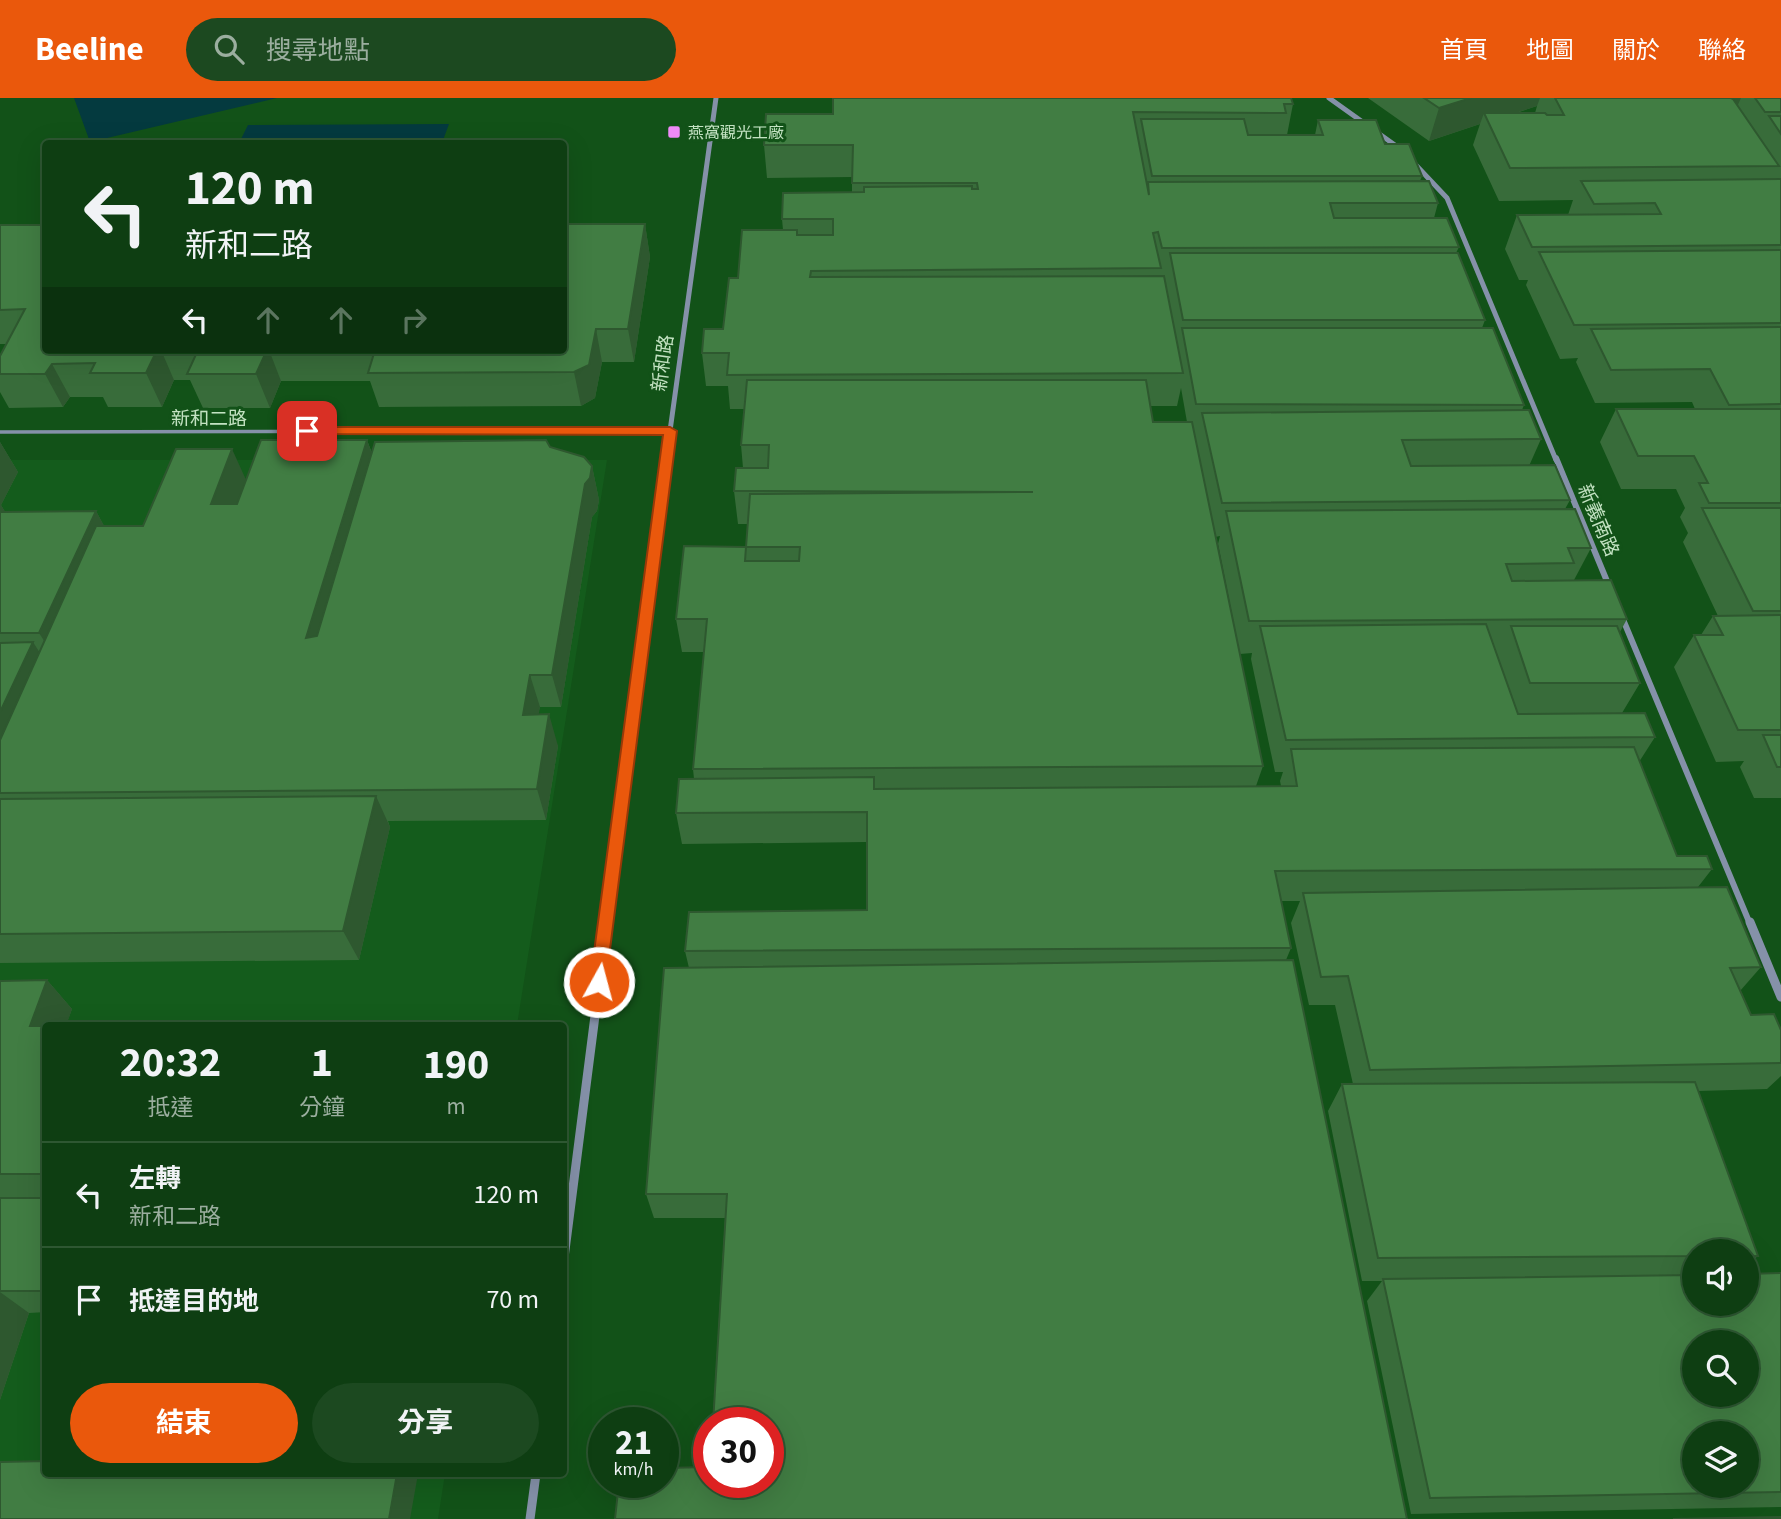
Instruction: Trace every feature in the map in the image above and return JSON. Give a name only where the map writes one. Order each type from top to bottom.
[{"type":"street","name":"新和路","points":[[567,1235],[670,431],[716,98]]},
{"type":"street","name":"新義南路","points":[[1329,98],[1399,148],[1447,198],[1614,597]]},
{"type":"street","points":[[1619,610],[1781,997]]},
{"type":"street","points":[[530,1519],[536,1477]]},
{"type":"lane","name":"新和二路","points":[[0,432],[670,431]]},
{"type":"shaded area","points":[[0,460],[607,460],[517,1022],[42,1022],[42,1477],[445,1477],[438,1519],[0,1519]]},
{"type":"water","points":[[74,98],[277,98],[98,140],[89,140]]},
{"type":"water","points":[[449,124],[443,140],[240,140],[248,125]]},
{"type":"building","points":[[833,98],[1291,98],[1293,104],[1284,104],[1286,113],[1133,112],[1149,195],[1148,182],[1429,181],[1438,203],[1330,203],[1334,218],[1447,218],[1459,247],[1162,248],[1158,232],[1153,233],[1161,268],[811,271],[810,277],[1164,276],[1183,373],[727,375],[729,353],[702,353],[704,329],[723,329],[729,278],[738,278],[742,230],[797,230],[797,235],[833,235],[833,219],[782,219],[783,193],[864,192],[864,187],[972,186],[972,189],[978,189],[977,183],[852,183],[853,145],[764,145],[766,114],[833,114]]},
{"type":"building","points":[[1424,98],[1471,98],[1439,108]]},
{"type":"building","points":[[1555,98],[1731,98],[1779,166],[1510,168],[1484,113],[1564,115]]},
{"type":"building","points":[[1755,98],[1781,98],[1781,112],[1765,112]]},
{"type":"building","points":[[1769,116],[1781,116],[1781,134]]},
{"type":"building","points":[[1141,119],[1244,119],[1248,135],[1323,135],[1318,120],[1376,120],[1385,144],[1409,144],[1422,176],[1152,176]]},
{"type":"building","points":[[1781,179],[1781,245],[1532,247],[1517,215],[1661,214],[1655,203],[1594,204],[1581,181]]},
{"type":"building","points":[[567,224],[645,224],[628,329],[596,329],[589,365],[574,372],[368,373],[374,354],[567,354]]},
{"type":"building","points":[[0,225],[42,225],[42,354],[155,354],[146,373],[90,373],[95,363],[52,364],[45,374],[0,374],[0,356],[25,309],[0,310]]},
{"type":"building","points":[[1781,250],[1781,323],[1574,325],[1539,252]]},
{"type":"building","points":[[1170,253],[1458,253],[1485,320],[1183,320]]},
{"type":"building","points":[[1781,327],[1781,404],[1729,405],[1710,369],[1611,370],[1591,329]]},
{"type":"building","points":[[1182,328],[1493,328],[1524,405],[1196,404]]},
{"type":"building","points":[[196,354],[265,354],[256,374],[187,374]]},
{"type":"building","points":[[747,380],[1146,380],[1153,422],[1192,422],[1263,766],[693,769],[707,619],[676,619],[684,546],[746,547],[750,494],[1033,492],[734,491],[736,468],[768,468],[769,445],[741,445]],"holes":[[[746,547],[800,547],[799,561],[745,561]]]},
{"type":"building","points":[[1616,409],[1781,409],[1781,503],[1709,503],[1699,483],[1708,483],[1694,456],[1638,456]]},
{"type":"building","points":[[1529,410],[1541,439],[1402,440],[1411,466],[1555,465],[1570,500],[1222,503],[1202,413]]},
{"type":"building","points":[[261,440],[367,440],[306,638],[317,636],[375,442],[546,440],[550,447],[584,457],[592,466],[590,478],[585,484],[552,675],[530,675],[523,715],[549,714],[537,789],[0,793],[0,740],[96,526],[143,526],[176,449],[232,449],[211,504],[237,504]]},
{"type":"building","points":[[1702,508],[1781,508],[1781,611],[1753,611]]},
{"type":"building","points":[[1575,509],[1591,548],[1568,548],[1574,563],[1506,564],[1512,581],[1611,580],[1627,619],[1249,621],[1226,511]]},
{"type":"building","points":[[96,511],[39,633],[0,633],[0,512]]},
{"type":"building","points":[[1781,615],[1781,730],[1738,730],[1694,635],[1723,635],[1713,616]]},
{"type":"building","points":[[1486,624],[1518,714],[1645,713],[1655,737],[1286,740],[1260,626]]},
{"type":"building","points":[[1511,626],[1617,626],[1640,683],[1530,683]]},
{"type":"building","points":[[33,642],[0,712],[0,643]]},
{"type":"building","points":[[1763,735],[1781,735],[1781,767],[1777,767]]},
{"type":"building","points":[[1634,747],[1677,856],[1707,856],[1712,869],[1275,871],[1291,948],[685,951],[689,912],[867,910],[867,812],[676,813],[679,779],[874,777],[874,789],[1297,786],[1291,749]]},
{"type":"building","points":[[376,796],[343,931],[0,934],[0,799]]},
{"type":"building","points":[[1727,887],[1761,967],[1730,968],[1751,1015],[1774,1014],[1781,1030],[1781,1063],[1370,1070],[1348,976],[1321,977],[1303,893]]},
{"type":"building","points":[[1293,960],[1407,1519],[615,1519],[617,1498],[679,1498],[679,1468],[693,1467],[693,1498],[784,1498],[784,1407],[714,1407],[727,1194],[646,1194],[664,968]]},
{"type":"building","points":[[47,980],[30,1026],[42,1026],[42,1174],[0,1174],[0,981]]},
{"type":"building","points":[[1695,1082],[1752,1239],[1682,1239],[1682,1256],[1378,1258],[1342,1084]]},
{"type":"building","points":[[0,1198],[42,1198],[42,1291],[0,1291]]},
{"type":"building","points":[[1781,1273],[1781,1492],[1759,1492],[1759,1421],[1682,1421],[1682,1494],[1430,1498],[1383,1279],[1682,1275],[1682,1316],[1759,1316],[1759,1274]]},
{"type":"building","points":[[42,1461],[42,1477],[396,1477],[389,1519],[0,1519],[0,1462]]},
{"type":"building","points":[[1781,1517],[1781,1519],[1673,1519]]},
{"type":"place","name":"燕窩觀光工廠","points":[[674,132]]},
{"type":"route","points":[[307,431],[670,431],[599,982]]}]
